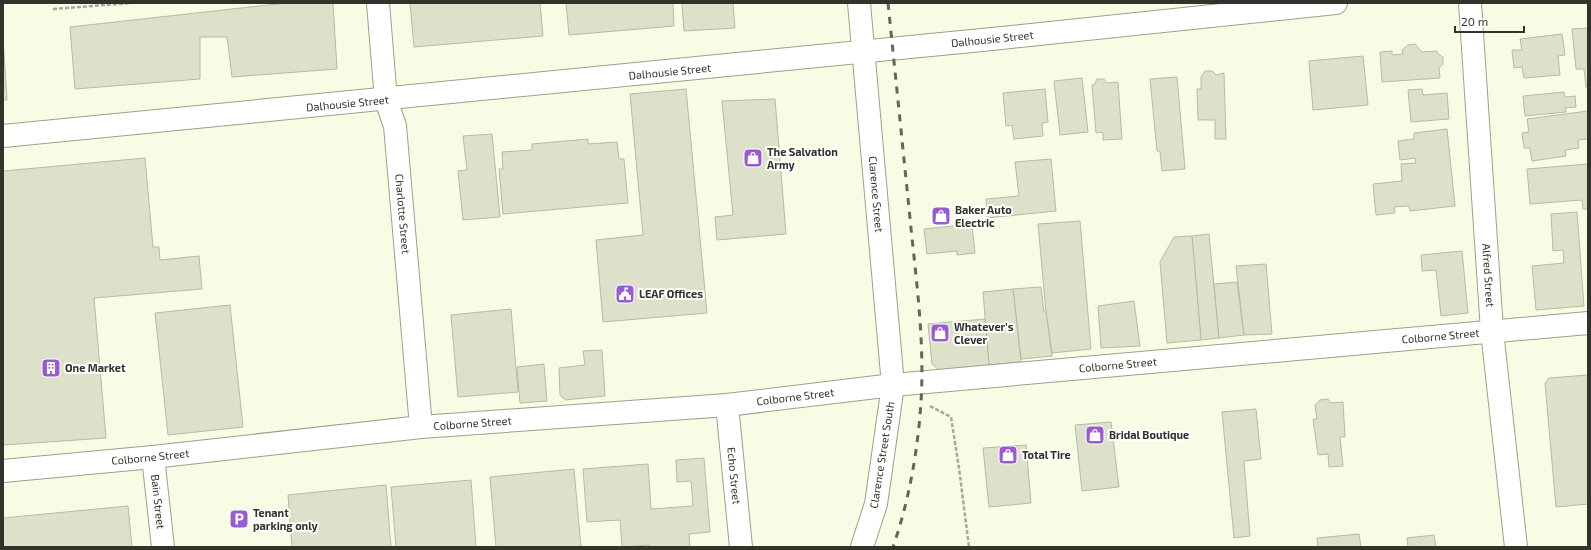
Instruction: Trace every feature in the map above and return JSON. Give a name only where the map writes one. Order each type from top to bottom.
[{"type":"main road","name":"Charlotte Street","points":[[378,3],[386,100],[395,126],[421,427]]},
{"type":"main road","name":"Clarence Street","points":[[859,3],[893,385]]},
{"type":"main road","name":"Dalhousie Street","points":[[3,136],[386,100],[1336,3]]},
{"type":"main road","name":"Alfred Street","points":[[1470,3],[1492,331],[1516,547]]},
{"type":"main road","name":"Colborne Street","points":[[3,471],[153,457],[421,427],[727,404],[893,385],[1588,323]]},
{"type":"main road","name":"Clarence Street South","points":[[862,547],[876,504],[893,385]]},
{"type":"main road","name":"Echo Street","points":[[727,404],[741,547]]},
{"type":"main road","name":"Bain Street","points":[[153,457],[163,547]]},
{"type":"path","points":[[52,9],[132,3]]},
{"type":"path","points":[[927,404],[951,417],[959,468],[968,547]]},
{"type":"building","points":[[286,3],[333,3],[337,69],[232,77],[227,37],[200,37],[200,79],[75,89],[70,27]]},
{"type":"building","points":[[410,3],[540,3],[543,36],[414,47]]},
{"type":"building","points":[[566,3],[673,3],[674,26],[569,35]]},
{"type":"building","points":[[682,3],[733,3],[735,28],[684,31]]},
{"type":"building","points":[[1588,28],[1588,87],[1586,87],[1584,69],[1576,69],[1572,29]]},
{"type":"building","points":[[1562,34],[1565,55],[1558,56],[1560,75],[1524,78],[1522,67],[1514,68],[1512,50],[1522,50],[1520,39]]},
{"type":"building","points":[[3,38],[7,100],[3,100]]},
{"type":"building","points":[[1415,44],[1422,52],[1437,51],[1438,54],[1443,57],[1443,64],[1439,68],[1440,78],[1382,82],[1380,52],[1392,51],[1392,55],[1403,54],[1402,50],[1408,45]]},
{"type":"building","points":[[1363,56],[1368,105],[1313,110],[1309,61]]},
{"type":"building","points":[[1205,71],[1212,71],[1216,75],[1224,73],[1226,139],[1215,139],[1215,120],[1198,120],[1197,89],[1201,89],[1201,77]]},
{"type":"building","points":[[1177,77],[1185,169],[1162,171],[1160,151],[1157,151],[1150,79]]},
{"type":"building","points":[[1082,78],[1088,132],[1060,135],[1054,81]]},
{"type":"building","points":[[1097,79],[1104,79],[1107,83],[1118,82],[1122,139],[1103,140],[1103,132],[1096,133],[1092,85],[1094,85]]},
{"type":"building","points":[[686,89],[707,313],[603,322],[596,240],[643,235],[630,94]]},
{"type":"building","points":[[1045,89],[1048,122],[1042,123],[1043,136],[1014,139],[1012,125],[1006,126],[1003,93]]},
{"type":"building","points":[[1422,89],[1423,95],[1447,93],[1449,119],[1411,122],[1408,90]]},
{"type":"building","points":[[1564,92],[1565,97],[1575,96],[1576,107],[1565,108],[1566,112],[1525,116],[1523,96]]},
{"type":"building","name":"The Salvation Army","points":[[775,99],[786,234],[717,240],[715,217],[733,215],[722,101]]},
{"type":"building","points":[[1588,111],[1588,139],[1578,140],[1579,148],[1565,150],[1566,156],[1532,161],[1530,148],[1524,148],[1522,133],[1529,132],[1527,119]]},
{"type":"building","points":[[1447,129],[1455,206],[1410,211],[1409,206],[1394,207],[1395,213],[1376,215],[1373,184],[1402,181],[1401,164],[1416,163],[1415,158],[1400,160],[1398,141],[1414,139],[1414,133]]},
{"type":"building","points":[[492,134],[500,217],[463,220],[458,171],[467,170],[463,136]]},
{"type":"building","points":[[588,139],[588,144],[617,142],[619,159],[624,159],[628,203],[503,214],[499,169],[503,169],[502,152],[532,150],[532,144]]},
{"type":"building","name":"One Market","points":[[145,158],[153,247],[159,247],[160,260],[199,256],[202,289],[94,298],[106,438],[3,445],[3,171]]},
{"type":"building","points":[[1051,159],[1056,211],[987,218],[986,199],[1019,196],[1015,162]]},
{"type":"building","points":[[1588,164],[1588,209],[1583,209],[1582,200],[1530,204],[1527,169]]},
{"type":"building","points":[[1577,212],[1584,306],[1536,310],[1532,266],[1564,263],[1563,250],[1553,251],[1551,214]]},
{"type":"building","points":[[1080,221],[1091,349],[1052,353],[1046,312],[1038,224]]},
{"type":"building","points":[[972,224],[975,253],[957,255],[957,251],[927,254],[924,229]]},
{"type":"building","points":[[1209,234],[1219,338],[1201,340],[1192,236]]},
{"type":"building","points":[[1192,236],[1201,340],[1167,343],[1160,262],[1174,237]]},
{"type":"building","points":[[1462,251],[1468,313],[1441,316],[1436,270],[1422,271],[1421,255]]},
{"type":"building","points":[[1266,264],[1272,334],[1244,335],[1236,266]]},
{"type":"building","points":[[1237,282],[1244,335],[1219,338],[1214,284]]},
{"type":"building","points":[[1041,287],[1052,356],[1021,359],[1013,289]]},
{"type":"building","points":[[1013,289],[1021,362],[989,365],[983,292]]},
{"type":"building","points":[[1134,301],[1140,346],[1101,348],[1098,306]]},
{"type":"building","points":[[230,305],[243,427],[168,435],[155,313]]},
{"type":"building","points":[[511,309],[518,392],[458,397],[451,315]]},
{"type":"building","points":[[985,319],[989,365],[939,370],[932,364],[928,324]]},
{"type":"building","points":[[602,350],[605,396],[565,400],[560,395],[559,368],[585,365],[583,351]]},
{"type":"building","points":[[544,364],[547,401],[520,403],[517,367]]},
{"type":"building","points":[[1588,375],[1588,504],[1556,507],[1545,383],[1549,378]]},
{"type":"building","points":[[1328,399],[1331,403],[1343,402],[1345,437],[1340,437],[1343,466],[1329,467],[1328,454],[1318,455],[1313,419],[1317,419],[1315,405],[1320,400]]},
{"type":"building","points":[[1256,409],[1261,459],[1244,461],[1250,536],[1234,538],[1222,412]]},
{"type":"building","points":[[1111,422],[1119,487],[1082,491],[1075,425]]},
{"type":"building","points":[[1026,445],[1031,503],[989,507],[983,448]]},
{"type":"building","points":[[704,458],[710,532],[689,534],[690,547],[649,547],[649,545],[622,547],[620,520],[587,522],[583,469],[648,464],[651,509],[693,506],[691,481],[677,482],[676,460]]},
{"type":"building","points":[[574,469],[581,547],[496,547],[490,477]]},
{"type":"building","points":[[471,480],[476,547],[396,547],[391,487]]},
{"type":"building","points":[[386,485],[391,547],[292,547],[288,495]]},
{"type":"building","points":[[128,506],[132,547],[3,547],[3,518]]},
{"type":"building","points":[[1359,534],[1361,547],[1318,547],[1317,538]]},
{"type":"building","points":[[1434,535],[1436,547],[1408,547],[1407,538]]},
{"type":"railway","points":[[888,3],[921,329],[922,353],[921,402],[918,438],[904,512],[893,547]]},
{"type":"place","name":"The Salvation Army","points":[[753,158]]},
{"type":"place","name":"Baker Auto Electric","points":[[941,216]]},
{"type":"place","name":"LEAF Offices","points":[[625,294]]},
{"type":"place","name":"Whatever's Clever","points":[[940,333]]},
{"type":"place","name":"One Market","points":[[51,368]]},
{"type":"place","name":"Bridal Boutique","points":[[1095,435]]},
{"type":"place","name":"Total Tire","points":[[1008,455]]},
{"type":"place","name":"Tenant parking only","points":[[239,519]]}]
